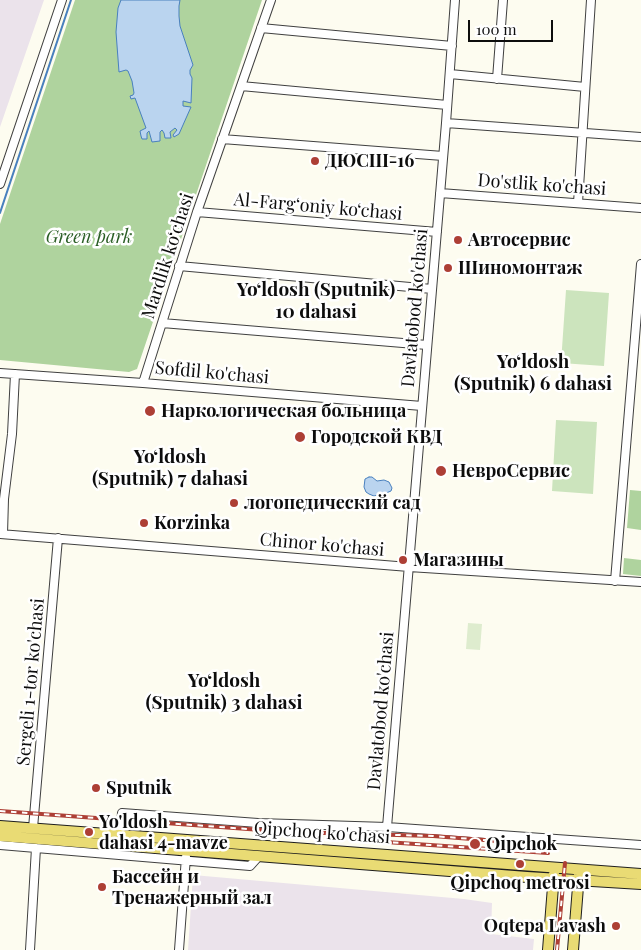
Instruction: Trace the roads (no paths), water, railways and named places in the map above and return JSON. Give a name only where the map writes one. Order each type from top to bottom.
[{"type":"main road","name":"Qipchoq ko'chasi","points":[[0,826],[33,828],[98,838],[186,855],[554,867],[641,874]]},
{"type":"main road","name":"Qipchoq ko'chasi","points":[[0,836],[98,838],[120,834],[260,845],[553,878],[641,884]]},
{"type":"main road","points":[[259,856],[260,845]]},
{"type":"main road","points":[[548,950],[554,867]]},
{"type":"main road","points":[[573,950],[579,869]]},
{"type":"street","points":[[0,184],[62,0]]},
{"type":"street","name":"Mardlik ko‘chasi","points":[[143,383],[197,212],[271,0]]},
{"type":"street","name":"Davlatobod ko'chasi","points":[[387,827],[455,0]]},
{"type":"street","points":[[497,79],[503,0]]},
{"type":"street","points":[[578,203],[590,0]]},
{"type":"street","points":[[261,28],[452,46]]},
{"type":"street","points":[[450,74],[585,87]]},
{"type":"street","points":[[241,86],[447,105]]},
{"type":"street","points":[[446,122],[641,137]]},
{"type":"street","points":[[222,139],[443,156]]},
{"type":"street","name":"Do'stlik ko'chasi","points":[[440,193],[641,208]]},
{"type":"street","name":"Al-Farg‘oniy ko‘chasi","points":[[197,212],[437,232]]},
{"type":"street","points":[[615,581],[641,264]]},
{"type":"street","points":[[179,266],[432,289]]},
{"type":"street","points":[[162,323],[427,345]]},
{"type":"street","name":"Sofdil ko'chasi","points":[[0,373],[422,406]]},
{"type":"street","points":[[1,534],[12,434],[15,374]]},
{"type":"street","name":"Chinor ko'chasi","points":[[1,534],[409,567],[641,582]]},
{"type":"street","name":"Sergeli 1-tor ko'chasi","points":[[33,828],[58,538]]},
{"type":"street","points":[[120,834],[122,813],[258,823],[387,827],[641,845]]},
{"type":"street","name":"Qipchoq ko'chasi","points":[[0,845],[186,855]]},
{"type":"street","points":[[30,950],[36,848]]},
{"type":"street","points":[[179,950],[186,855]]},
{"type":"water","points":[[121,0],[180,0],[180,26],[193,65],[190,70],[192,78],[191,103],[183,101],[183,106],[191,107],[179,134],[174,137],[173,135],[177,130],[175,128],[170,132],[171,138],[165,138],[162,130],[160,132],[160,141],[152,142],[149,131],[147,139],[142,139],[140,131],[146,128],[135,98],[131,99],[130,96],[134,93],[132,81],[128,71],[119,72],[116,32],[118,8]]},
{"type":"water","points":[[369,477],[377,481],[384,480],[389,482],[392,488],[391,491],[374,496],[369,494],[364,487],[365,479]]},
{"type":"waterway","points":[[0,213],[71,0]]},
{"type":"railway","points":[[0,811],[289,832],[433,836],[549,845]]},
{"type":"railway","points":[[371,841],[548,853]]},
{"type":"railway","points":[[557,950],[565,863]]},
{"type":"place","name":"ДЮСШ-16","points":[[315,161]]},
{"type":"place","name":"Автосервис","points":[[458,240]]},
{"type":"place","name":"Шиномонтаж","points":[[448,268]]},
{"type":"place","name":"Наркологическая больница","points":[[150,411]]},
{"type":"place","name":"Городской КВД","points":[[300,437]]},
{"type":"place","name":"НевроСервис","points":[[441,471]]},
{"type":"place","name":"логопедический сад","points":[[234,503]]},
{"type":"place","name":"Korzinka","points":[[144,523]]},
{"type":"place","name":"Магазины","points":[[403,560]]},
{"type":"place","name":"Sputnik","points":[[96,788]]},
{"type":"place","name":"Yo'ldosh dahasi 4-mavze","points":[[89,832]]},
{"type":"place","name":"Qipchok","points":[[475,844]]},
{"type":"place","name":"Qipchoq metrosi","points":[[520,864]]},
{"type":"place","name":"Бассейн и Тренажерный зал","points":[[102,887]]},
{"type":"place","name":"Oqtepa Lavash","points":[[616,926]]},
{"type":"district","name":"Yo‘ldosh (Sputnik) 10 dahasi","points":[[316,301]]},
{"type":"district","name":"Yo‘ldosh (Sputnik) 6 dahasi","points":[[533,373]]},
{"type":"district","name":"Yo‘ldosh (Sputnik) 7 dahasi","points":[[170,468]]},
{"type":"district","name":"Yo‘ldosh (Sputnik) 3 dahasi","points":[[224,692]]},
{"type":"park label","name":"Green park","points":[[89,237]]}]
